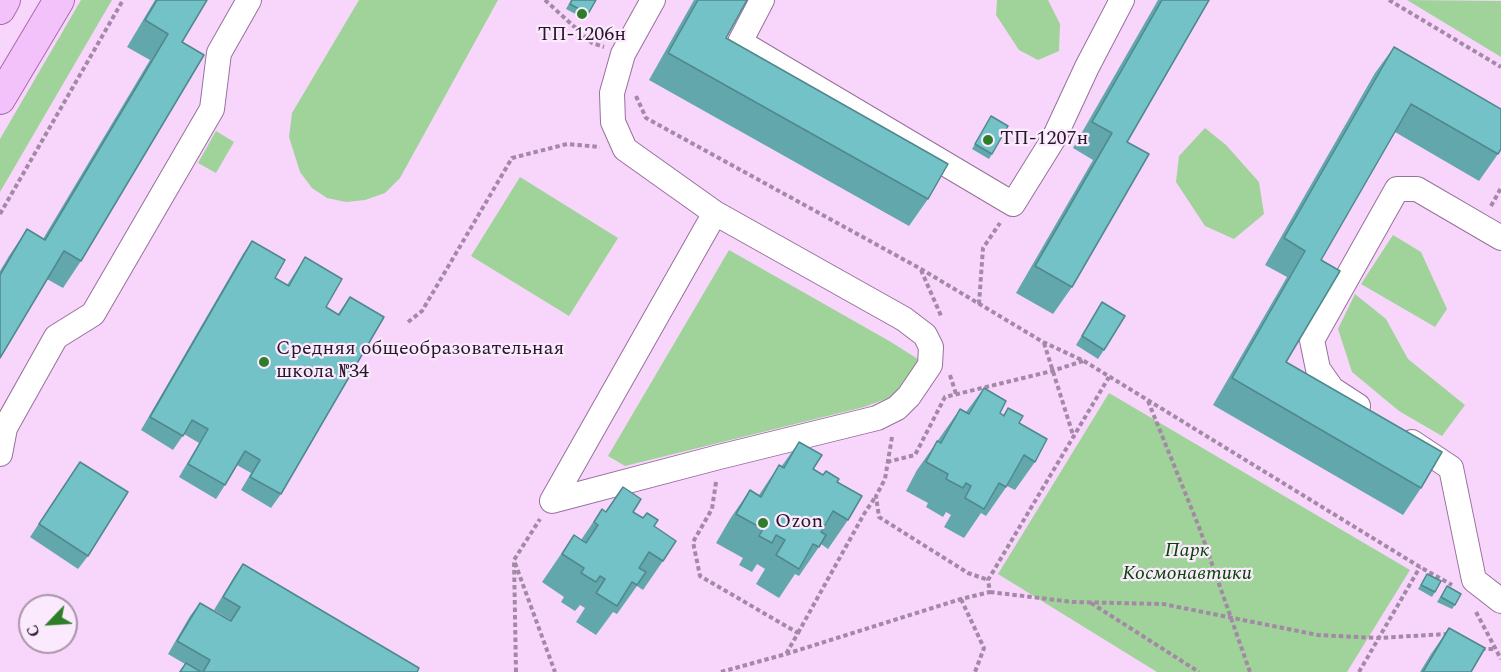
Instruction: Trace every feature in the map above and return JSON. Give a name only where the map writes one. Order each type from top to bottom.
[{"type":"main road","points":[[0,9],[5,0]]},
{"type":"main road","points":[[0,99],[59,0]]},
{"type":"lane","points":[[0,454],[5,428],[56,337],[93,314],[212,109],[219,53],[249,0]]},
{"type":"lane","points":[[552,501],[877,418],[897,408],[909,396],[930,365],[931,347],[925,335],[904,319],[715,213],[625,149],[613,122],[612,93],[623,54],[653,0]]},
{"type":"lane","points":[[762,0],[740,42],[1013,204],[1054,138],[1122,0]]},
{"type":"lane","points":[[1501,238],[1417,189],[1397,189],[1312,340],[1318,369],[1332,389],[1451,468],[1470,586],[1501,601]]},
{"type":"lane","points":[[552,501],[715,213]]},
{"type":"path","points":[[0,214],[123,0]]},
{"type":"path","points":[[545,0],[592,43],[623,54]]},
{"type":"path","points":[[1389,0],[1501,68]]},
{"type":"path","points":[[635,94],[646,118],[910,264],[1043,342],[1084,361],[1420,567],[1470,586],[1501,659]]},
{"type":"path","points":[[408,322],[422,311],[512,158],[567,144],[625,149]]},
{"type":"path","points":[[1488,211],[1501,188]]},
{"type":"path","points":[[979,304],[984,248],[1013,204]]},
{"type":"path","points":[[1043,342],[1074,438]]},
{"type":"path","points":[[887,462],[915,455],[945,397],[1053,371],[1084,361]]},
{"type":"path","points":[[990,592],[988,580],[1110,377]]},
{"type":"path","points":[[1148,400],[1199,527],[1250,672]]},
{"type":"path","points":[[786,654],[885,479],[897,408]]},
{"type":"path","points":[[719,457],[712,509],[693,542],[700,576],[798,633]]},
{"type":"path","points":[[876,496],[879,517],[968,573],[988,580]]},
{"type":"path","points":[[516,672],[514,560],[552,501]]},
{"type":"path","points":[[514,560],[555,672]]},
{"type":"path","points":[[1359,672],[1420,567]]},
{"type":"path","points":[[721,672],[990,592],[1090,603],[1163,604],[1318,635],[1378,638],[1447,633],[1458,639]]},
{"type":"path","points":[[961,599],[984,648],[975,672]]},
{"type":"path","points":[[1090,603],[1199,672]]},
{"type":"path","points":[[1479,649],[1496,649]]},
{"type":"green space","points":[[81,0],[112,0],[0,192],[0,139]]},
{"type":"green space","points":[[359,0],[498,0],[400,178],[385,193],[365,200],[346,202],[327,198],[312,188],[300,172],[289,137],[292,113]]},
{"type":"green space","points":[[997,0],[1048,0],[1060,24],[1059,51],[1038,60],[1019,50],[996,15]]},
{"type":"green space","points":[[1407,0],[1501,1],[1501,57]]},
{"type":"green space","points":[[1205,128],[1226,145],[1259,182],[1264,214],[1234,239],[1205,226],[1176,182],[1179,156]]},
{"type":"green space","points":[[216,131],[234,142],[216,173],[198,163]]},
{"type":"green space","points":[[520,177],[618,238],[569,316],[471,256]]},
{"type":"green space","points":[[1393,235],[1421,252],[1447,309],[1435,327],[1361,284]]},
{"type":"green space","points":[[729,250],[921,361],[894,396],[864,407],[625,466],[608,456]]},
{"type":"green space","points":[[1355,294],[1386,319],[1408,359],[1465,405],[1442,436],[1399,411],[1352,372],[1338,329]]},
{"type":"green space","name":"Парк Космонавтики","points":[[1109,393],[1410,570],[1347,672],[1157,672],[998,574]]},
{"type":"building","points":[[157,0],[207,0],[182,42],[204,55],[81,261],[64,251],[0,358],[0,275],[27,229],[45,240],[168,34],[145,20]]},
{"type":"building","name":"ТП-1206н","points":[[572,0],[596,0],[588,14],[570,4]]},
{"type":"building","points":[[698,0],[747,0],[726,38],[948,164],[928,199],[668,53]]},
{"type":"building","points":[[1162,0],[1209,0],[1127,142],[1149,154],[1072,287],[1035,266],[1112,133],[1092,122]]},
{"type":"building","points":[[1394,47],[1501,109],[1501,149],[1498,154],[1411,104],[1321,260],[1340,271],[1286,362],[1442,452],[1421,488],[1232,378],[1305,251],[1284,238]]},
{"type":"building","name":"ТП-1207н","points":[[991,116],[1008,126],[992,154],[975,144]]},
{"type":"building","points":[[252,241],[285,260],[275,278],[289,286],[305,257],[342,279],[326,307],[339,315],[350,297],[384,317],[281,494],[250,477],[260,460],[245,451],[225,485],[188,464],[208,429],[192,420],[183,436],[150,417]]},
{"type":"building","points":[[1102,302],[1125,316],[1104,350],[1082,336]]},
{"type":"building","points":[[984,388],[1006,401],[1000,413],[1004,416],[1008,408],[1023,416],[1019,423],[1047,439],[1035,462],[1024,455],[1006,487],[999,483],[984,509],[965,498],[971,486],[966,483],[963,488],[946,479],[948,474],[926,462],[937,441],[941,443],[960,409],[969,414]]},
{"type":"building","points":[[799,442],[822,455],[813,469],[823,475],[826,471],[839,479],[837,482],[862,496],[848,520],[833,511],[821,532],[826,535],[819,547],[813,544],[799,569],[776,555],[785,540],[776,535],[772,543],[759,536],[763,529],[736,514],[750,490],[761,497],[779,465],[784,468]]},
{"type":"building","points":[[80,462],[128,492],[88,556],[39,524]]},
{"type":"building","points":[[623,487],[641,499],[633,512],[643,518],[647,513],[658,520],[654,526],[676,541],[663,561],[649,552],[639,568],[646,572],[637,585],[632,582],[617,606],[596,593],[605,579],[600,576],[596,582],[581,573],[584,568],[562,554],[574,535],[586,543],[598,525],[594,522],[602,509],[606,512]]},
{"type":"building","points":[[243,564],[419,668],[417,672],[203,672],[210,660],[177,641],[200,603],[231,621],[240,607],[223,597]]},
{"type":"building","points":[[1427,574],[1441,581],[1435,592],[1421,585]]},
{"type":"building","points":[[1447,586],[1461,594],[1455,605],[1441,597]]},
{"type":"building","points":[[1449,628],[1485,648],[1471,672],[1423,672]]},
{"type":"building","points":[[186,663],[201,672],[180,672]]},
{"type":"place","name":"ТП-1206н","points":[[582,14]]},
{"type":"place","name":"ТП-1207н","points":[[988,140]]},
{"type":"place","name":"Средняя общеобразовательная школа №34","points":[[264,362]]},
{"type":"place","name":"Ozon","points":[[763,523]]}]
